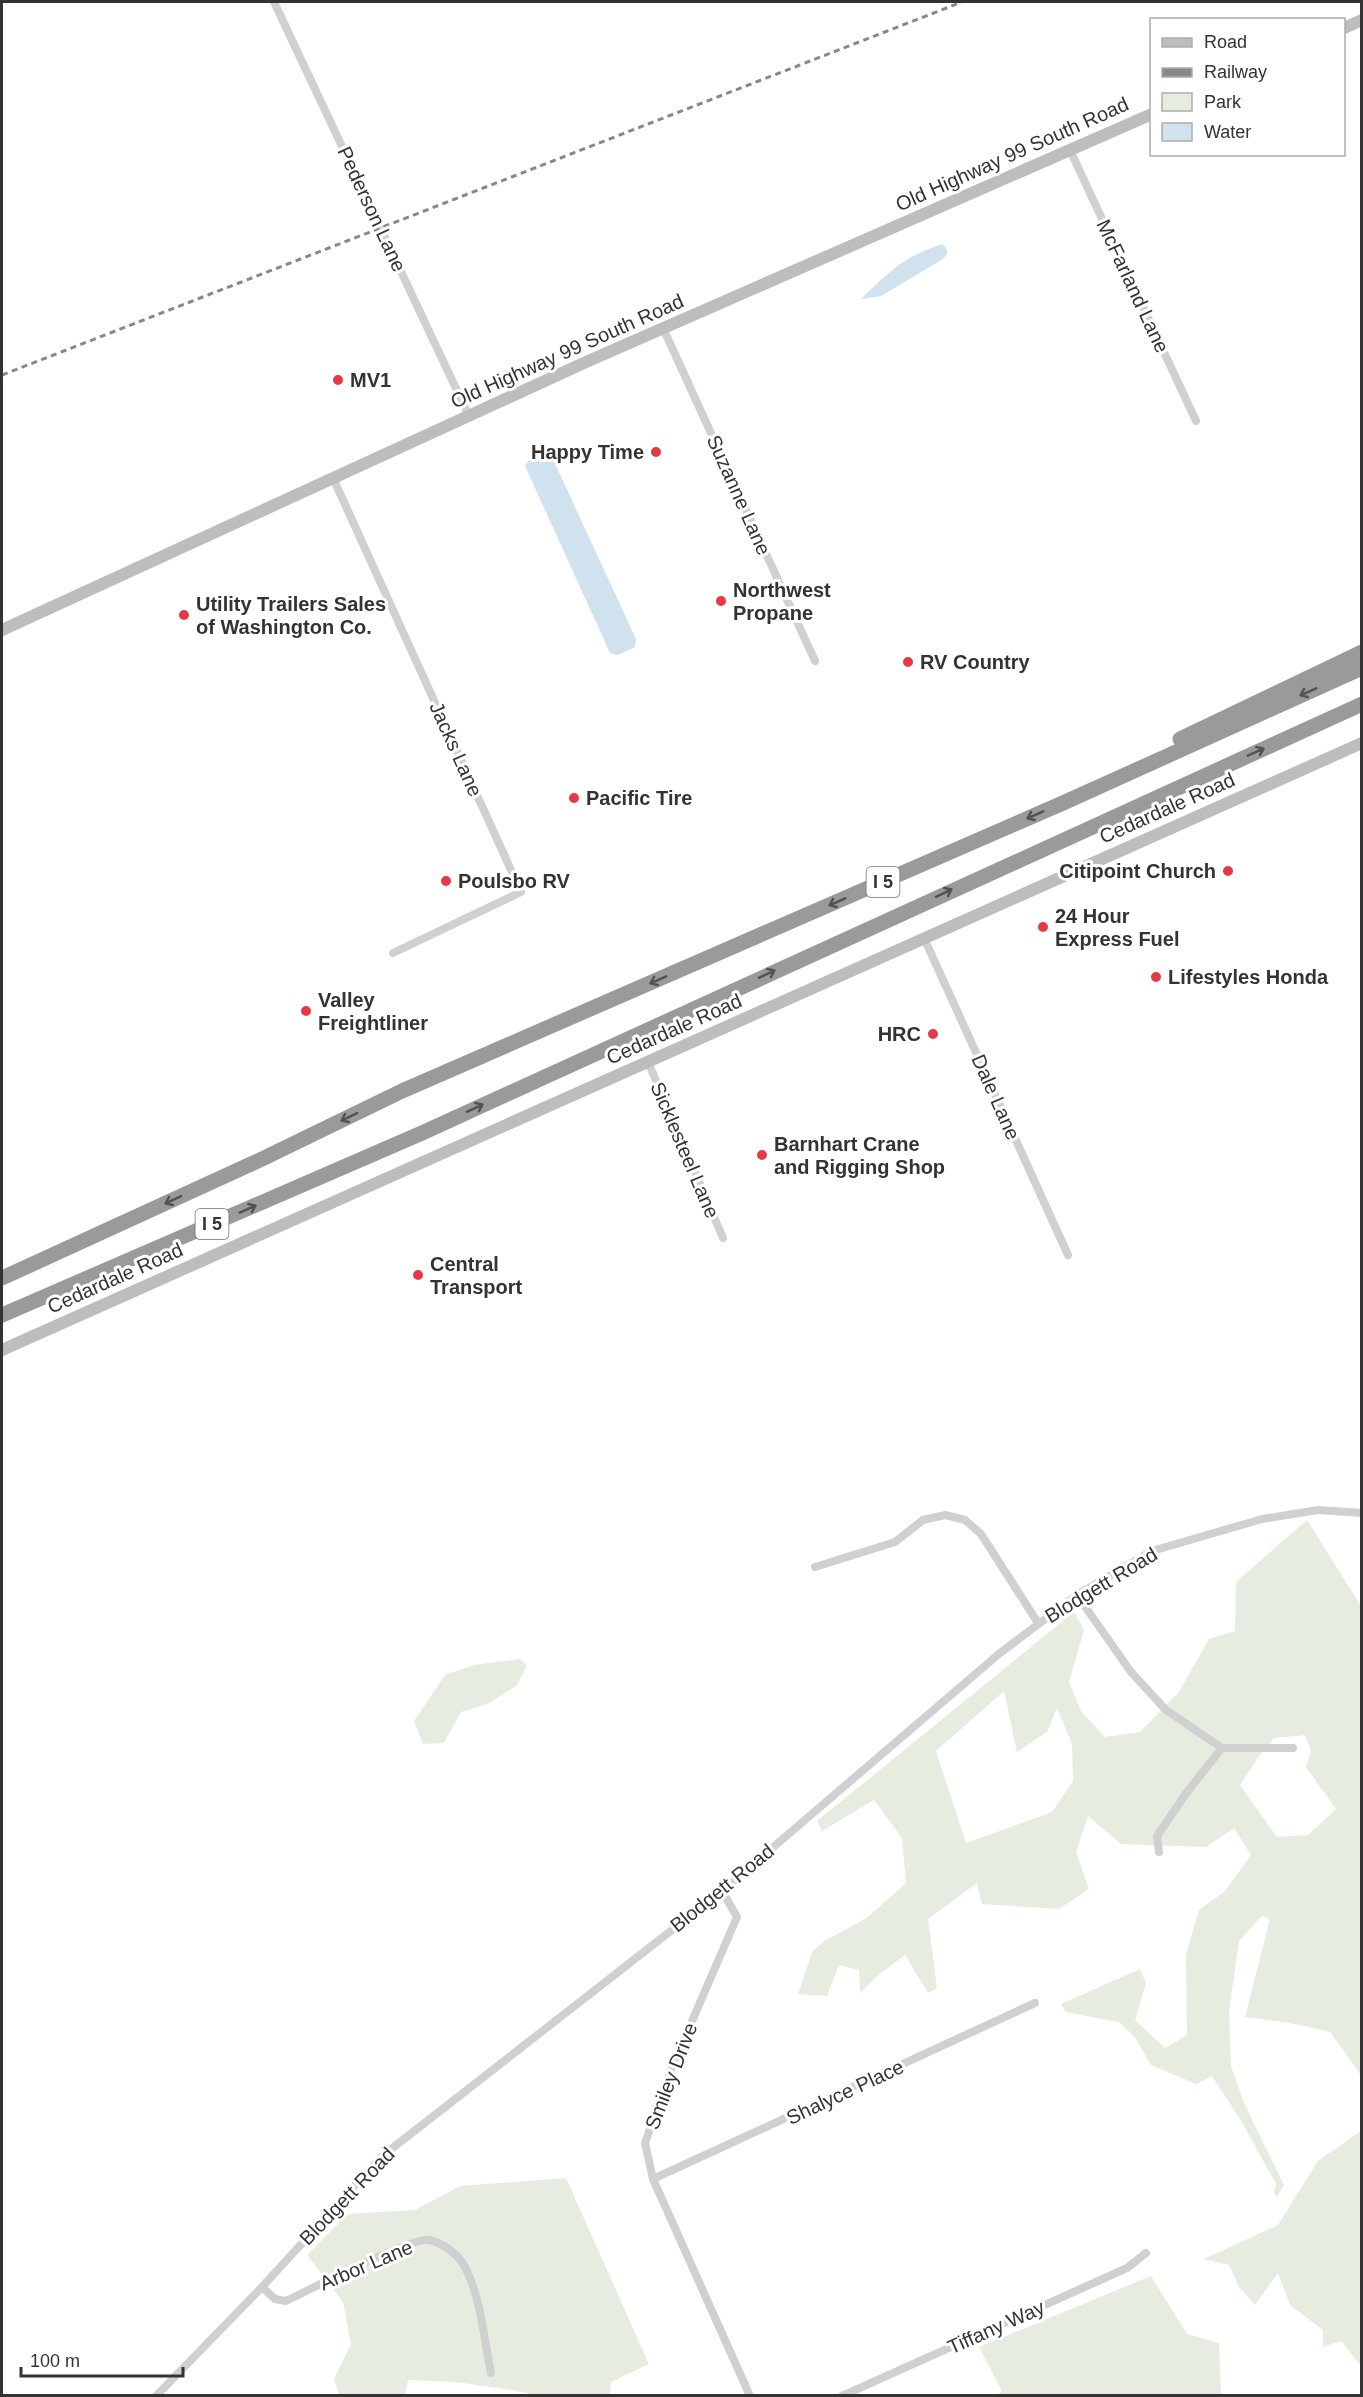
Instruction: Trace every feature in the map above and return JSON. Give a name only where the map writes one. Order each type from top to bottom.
[{"type":"highway","points":[[1063,803],[1159,749],[1362,652]]},
{"type":"highway","name":"I 5","points":[[2,1278],[262,1159],[402,1091],[1063,803],[1362,668]]},
{"type":"highway","name":"I 5","points":[[2,1315],[422,1132],[1357,706]]},
{"type":"street","name":"Pederson Lane","points":[[274,2],[469,416]]},
{"type":"street","points":[[1345,28],[1362,20]]},
{"type":"street","name":"Old Highway 99 South Road","points":[[2,630],[663,328],[1150,115]]},
{"type":"street","name":"McFarland Lane","points":[[1070,150],[1196,421]]},
{"type":"street","name":"Suzanne Lane","points":[[663,328],[815,661]]},
{"type":"street","name":"Jacks Lane","points":[[333,477],[521,892],[393,953]]},
{"type":"street","name":"Cedardale Road","points":[[2,1350],[1362,743]]},
{"type":"street","name":"Dale Lane","points":[[924,938],[1068,1255]]},
{"type":"street","name":"Sicklesteel Lane","points":[[648,1062],[723,1238]]},
{"type":"street","name":"Blodgett Road","points":[[156,2396],[262,2287],[381,2157],[722,1891],[1038,1623],[1077,1595],[1152,1551],[1251,1522],[1318,1510],[1362,1513]]},
{"type":"street","points":[[815,1567],[895,1542],[923,1520],[945,1515],[965,1520],[981,1534],[1038,1623]]},
{"type":"street","points":[[1077,1595],[1131,1672],[1166,1710],[1222,1748],[1293,1748]]},
{"type":"street","points":[[1159,1852],[1157,1836],[1187,1792],[1222,1748]]},
{"type":"street","name":"Smiley Drive","points":[[722,1891],[737,1917],[670,2072],[645,2143],[653,2179],[750,2396]]},
{"type":"street","name":"Shalyce Place","points":[[653,2179],[1035,2003]]},
{"type":"street","name":"Arbor Lane","points":[[262,2287],[275,2299],[286,2301],[398,2248],[427,2240],[450,2249],[464,2265],[475,2294],[491,2373]]},
{"type":"street","name":"Tiffany Way","points":[[842,2396],[1128,2268],[1146,2253]]},
{"type":"green space","points":[[1307,1520],[1361,1606],[1362,2077],[1330,2032],[1290,2023],[1245,2017],[1270,1919],[1262,1916],[1239,1941],[1229,2011],[1231,2066],[1244,2103],[1284,2185],[1277,2197],[1274,2193],[1276,2184],[1240,2119],[1212,2076],[1196,2084],[1151,2065],[1135,2037],[1119,2022],[1066,2012],[1061,2004],[1140,1969],[1146,1983],[1135,2020],[1165,2048],[1187,2035],[1186,1955],[1199,1910],[1225,1891],[1251,1855],[1234,1828],[1206,1847],[1121,1844],[1088,1816],[1076,1852],[1089,1889],[1059,1909],[982,1904],[977,1883],[928,1919],[937,1988],[928,1993],[905,1955],[877,1976],[860,1993],[859,1970],[839,1965],[827,1996],[798,1994],[812,1952],[823,1942],[868,1917],[906,1883],[902,1838],[874,1800],[822,1831],[817,1821],[1074,1612],[1084,1630],[1069,1682],[1081,1711],[1105,1737],[1140,1732],[1179,1692],[1209,1639],[1235,1631],[1236,1582]],"holes":[[[1004,1691],[1017,1752],[1047,1732],[1057,1708],[1072,1744],[1073,1781],[1052,1812],[966,1843],[936,1751]],[[1305,1735],[1311,1751],[1306,1767],[1336,1809],[1308,1835],[1277,1837],[1240,1785],[1274,1738]]]},
{"type":"green space","points":[[520,1659],[527,1666],[516,1686],[488,1704],[461,1712],[444,1743],[423,1744],[414,1721],[445,1675],[474,1665]]},
{"type":"green space","points":[[1361,2131],[1361,2366],[1341,2341],[1323,2347],[1323,2330],[1290,2305],[1278,2273],[1255,2305],[1239,2287],[1229,2265],[1204,2259],[1278,2225],[1318,2161]]},
{"type":"green space","points":[[566,2178],[649,2364],[611,2382],[610,2395],[535,2395],[456,2382],[408,2380],[405,2395],[339,2395],[334,2379],[351,2344],[343,2302],[307,2255],[348,2214],[415,2210],[460,2186]]},
{"type":"green space","points":[[1151,2276],[1187,2334],[1219,2343],[1221,2395],[997,2395],[1002,2391],[979,2347]]},
{"type":"water","points":[[942,244],[947,249],[947,254],[943,259],[881,296],[861,299],[898,266],[917,254]]},
{"type":"water","points":[[544,450],[551,455],[636,639],[635,647],[618,655],[610,653],[525,466],[530,458]]},
{"type":"railway","points":[[2,375],[962,2]]},
{"type":"place","name":"MV1","points":[[338,380]]},
{"type":"place","name":"Happy Time","points":[[656,452]]},
{"type":"place","name":"Northwest Propane","points":[[721,601]]},
{"type":"place","name":"Utility Trailers Sales of Washington Co.","points":[[184,615]]},
{"type":"place","name":"RV Country","points":[[908,662]]},
{"type":"place","name":"Pacific Tire","points":[[574,798]]},
{"type":"place","name":"Citipoint Church","points":[[1228,871]]},
{"type":"place","name":"Poulsbo RV","points":[[446,881]]},
{"type":"place","name":"24 Hour Express Fuel","points":[[1043,927]]},
{"type":"place","name":"Lifestyles Honda","points":[[1156,977]]},
{"type":"place","name":"Valley Freightliner","points":[[306,1011]]},
{"type":"place","name":"HRC","points":[[933,1034]]},
{"type":"place","name":"Barnhart Crane and Rigging Shop","points":[[762,1155]]},
{"type":"place","name":"Central Transport","points":[[418,1275]]}]
